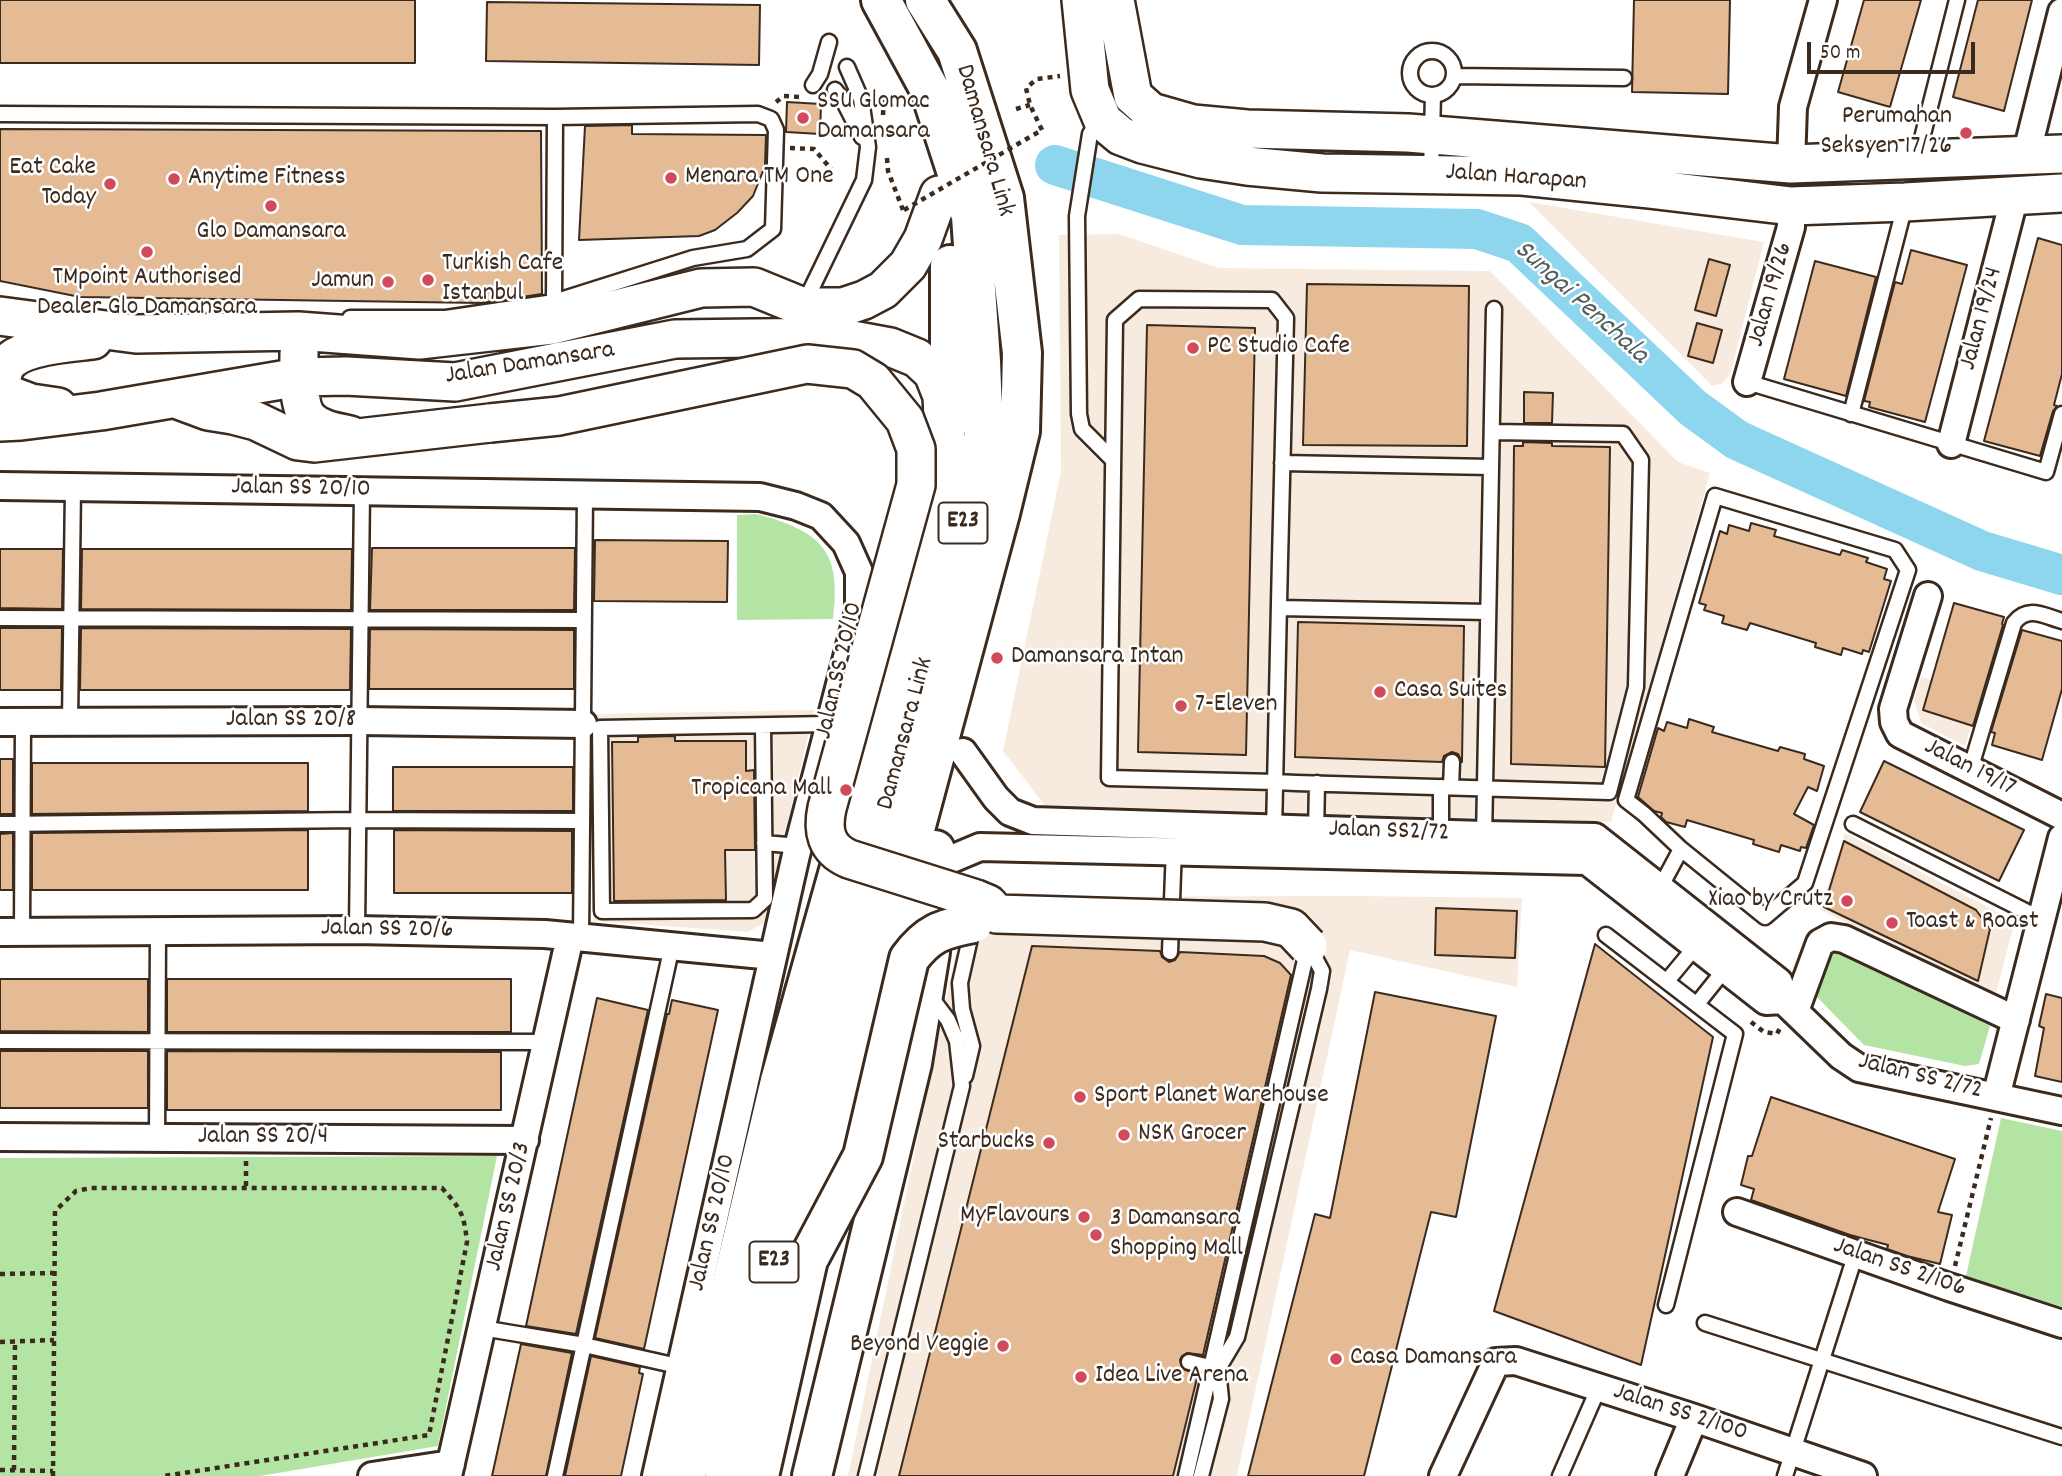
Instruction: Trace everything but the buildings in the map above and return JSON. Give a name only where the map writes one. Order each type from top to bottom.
[{"type":"highway","points":[[686,1476],[780,1082],[859,803],[918,575],[944,449],[950,386],[951,287],[948,241],[939,195],[892,65],[856,0]]},
{"type":"highway","name":"Damansara Link","points":[[759,1476],[810,1256],[839,1052],[984,436],[971,216],[930,90],[881,0]]},
{"type":"highway","name":"Damansara Link","points":[[725,1476],[839,1052],[966,636],[1020,431],[1023,353],[1004,198],[957,51],[925,0]]},
{"type":"highway","points":[[939,0],[957,51]]},
{"type":"highway","points":[[812,1476],[912,1063],[930,952],[924,903],[930,868],[962,752],[974,665],[966,636]]},
{"type":"highway","points":[[810,1256],[863,1156],[909,959],[921,943],[941,930],[985,918]]},
{"type":"main road","points":[[1081,0],[1090,90],[1120,121]]},
{"type":"main road","points":[[1115,0],[1133,96],[1151,112],[1193,124],[1247,129],[1432,135],[1791,164],[2062,154]]},
{"type":"main road","name":"Jalan Harapan","points":[[1120,121],[1121,135],[1171,152],[1236,164],[1322,173],[1522,176],[1791,206],[2062,193]]},
{"type":"main road","name":"Jalan Damansara","points":[[0,316],[127,326],[303,324],[419,340],[552,325],[697,273],[754,287],[803,307],[843,307],[883,290],[908,265],[923,239],[939,195]]},
{"type":"main road","points":[[674,339],[708,326],[773,320],[789,316],[803,307]]},
{"type":"main road","points":[[303,324],[299,377],[303,407],[309,418],[326,430],[362,438]]},
{"type":"main road","points":[[101,411],[31,403],[7,394],[1,383],[4,369],[26,351],[64,344],[127,326]]},
{"type":"main road","name":"Jalan Damansara","points":[[0,422],[101,411],[299,377],[346,376],[455,382],[674,339],[836,337],[890,346],[917,358],[933,373],[942,396],[944,449]]},
{"type":"main road","points":[[172,397],[208,411],[256,421],[298,441],[314,443],[559,416],[807,364],[853,369],[873,381],[905,420],[916,449],[916,485],[827,808],[824,822],[828,843],[840,855],[988,904],[985,918],[1265,922],[1291,928],[1308,946]]},
{"type":"street","points":[[1791,164],[1793,107],[1824,0]]},
{"type":"street","points":[[2026,156],[2062,12]]},
{"type":"street","name":"Jalan 19/24","points":[[1951,444],[2015,195]]},
{"type":"street","name":"Jalan 19/26","points":[[1747,382],[1791,228],[1791,206]]},
{"type":"street","name":"Jalan SS 20/10","points":[[0,486],[760,497],[796,506],[821,516],[846,543],[859,572],[859,611],[773,956],[656,1476]]},
{"type":"street","name":"Jalan 19/17","points":[[1928,596],[1893,709],[1894,722],[1900,734],[2062,816]]},
{"type":"street","name":"Jalan SS 20/8","points":[[12,722],[359,721],[583,724]]},
{"type":"street","name":"Jalan SS2/72","points":[[962,752],[1010,812],[1033,821],[1175,839]]},
{"type":"street","points":[[814,788],[859,803]]},
{"type":"street","name":"Jalan SS2/72","points":[[1316,843],[1441,834],[1484,847]]},
{"type":"street","name":"Jalan SS2/72","points":[[930,868],[980,847],[1175,839],[1484,847],[1595,837],[1696,946],[1779,982],[1789,1006]]},
{"type":"street","points":[[1996,1097],[2041,919],[2058,871],[2062,838]]},
{"type":"street","name":"Jalan SS2/72","points":[[1654,898],[1732,960]]},
{"type":"street","name":"Jalan SS 20/6","points":[[11,932],[357,930],[545,934],[773,956]]},
{"type":"street","name":"Jalan SS 20/3","points":[[450,1470],[525,1140],[575,937]]},
{"type":"street","points":[[1789,1006],[1819,943],[1831,937],[1844,939],[2016,1020]]},
{"type":"street","name":"Jalan SS 2/72","points":[[1789,1006],[1841,1056],[1859,1068],[2062,1111]]},
{"type":"street","name":"Jalan SS 20/4","points":[[0,1137],[525,1140]]},
{"type":"street","name":"Jalan SS 2/106","points":[[1737,1212],[2062,1324]]},
{"type":"street","name":"Jalan SS 2/100","points":[[1443,1476],[1496,1362],[1516,1361],[1694,1418],[1790,1464],[1863,1476]]},
{"type":"street","points":[[1670,1476],[1694,1418]]},
{"type":"street","points":[[372,1476],[450,1470]]},
{"type":"lane","points":[[1917,159],[1957,0]]},
{"type":"lane","points":[[810,91],[820,74],[829,42]]},
{"type":"lane","points":[[1426,52],[1440,52],[1451,62],[1454,69],[1452,84],[1447,90],[1433,95],[1419,91],[1413,85],[1410,72],[1415,59],[1426,52]]},
{"type":"lane","points":[[803,307],[864,180],[868,147],[861,99],[847,67]]},
{"type":"lane","points":[[1454,76],[1625,78]]},
{"type":"lane","points":[[835,90],[868,147]]},
{"type":"lane","points":[[1431,173],[1433,95]]},
{"type":"lane","points":[[0,114],[555,117],[758,114],[771,119],[776,130],[773,229],[747,249],[697,273],[554,302],[446,318],[335,318]]},
{"type":"lane","points":[[554,302],[555,117]]},
{"type":"lane","points":[[1113,460],[1083,429],[1079,414],[1077,216],[1090,134],[1095,126],[1120,121],[1193,124]]},
{"type":"lane","points":[[1851,414],[1905,202]]},
{"type":"lane","points":[[1274,841],[1275,782],[1282,463],[1286,318],[1272,300],[1139,299],[1115,320],[1109,778],[1275,782],[1317,783],[1609,792],[1636,687],[1642,460],[1623,434],[1492,432]]},
{"type":"lane","points":[[0,303],[127,326]]},
{"type":"lane","points":[[1484,847],[1494,309]]},
{"type":"lane","points":[[239,318],[303,324]]},
{"type":"lane","points":[[1747,382],[2046,472],[2062,414]]},
{"type":"lane","points":[[1282,463],[1491,467]]},
{"type":"lane","points":[[70,722],[73,487]]},
{"type":"lane","points":[[357,930],[362,491]]},
{"type":"lane","points":[[575,937],[582,821],[584,494]]},
{"type":"lane","points":[[1715,496],[1895,550],[1908,570],[1805,883],[1765,917],[1681,849],[1626,800],[1715,496]]},
{"type":"lane","points":[[1279,608],[1488,612]]},
{"type":"lane","points":[[1970,770],[2014,623],[2021,615],[2032,612],[2062,621]]},
{"type":"lane","points":[[0,618],[583,620]]},
{"type":"lane","points":[[11,932],[23,824],[12,722]]},
{"type":"lane","points":[[763,726],[765,899],[753,909],[602,911],[600,728],[829,724]]},
{"type":"lane","points":[[1441,834],[1446,787],[1452,762]]},
{"type":"lane","points":[[1316,843],[1317,783]]},
{"type":"lane","points":[[0,824],[358,820],[582,821]]},
{"type":"lane","points":[[1853,824],[2041,919]]},
{"type":"lane","points":[[1170,952],[1175,839]]},
{"type":"lane","points":[[764,843],[799,846]]},
{"type":"lane","points":[[1654,898],[1681,849]]},
{"type":"lane","points":[[866,1476],[972,1046],[962,1009],[960,983],[985,918]]},
{"type":"lane","points":[[157,1138],[158,931]]},
{"type":"lane","points":[[1606,935],[1735,1034],[1665,1305]]},
{"type":"lane","points":[[555,1476],[672,946]]},
{"type":"lane","points":[[1201,1476],[1221,1399],[1218,1369],[1237,1337],[1319,989],[1322,971],[1308,946]]},
{"type":"lane","points":[[1186,1476],[1308,946]]},
{"type":"lane","points":[[1667,981],[1696,946]]},
{"type":"lane","points":[[1697,1004],[1732,960]]},
{"type":"lane","points":[[925,989],[948,1020],[957,1041],[962,1086]]},
{"type":"lane","points":[[0,1041],[548,1042]]},
{"type":"lane","points":[[1790,1464],[1856,1253]]},
{"type":"lane","points":[[1705,1323],[2062,1437]]},
{"type":"lane","points":[[482,1328],[584,1345],[682,1367]]},
{"type":"lane","points":[[1189,1362],[1218,1369]]},
{"type":"lane","points":[[1560,1476],[1598,1387]]},
{"type":"path","points":[[888,171],[904,210],[1042,130],[1030,105],[1026,88],[1037,79],[1064,75]]},
{"type":"path","points":[[758,114],[785,96],[810,91]]},
{"type":"path","points":[[1016,109],[1030,105]]},
{"type":"path","points":[[776,147],[814,149],[831,169]]},
{"type":"path","points":[[1950,1287],[1996,1097]]},
{"type":"path","points":[[0,1470],[52,1473],[55,1211],[76,1191],[91,1188],[442,1188],[459,1206],[465,1221],[467,1242],[429,1435],[164,1476]]},
{"type":"path","points":[[0,1274],[54,1273]]},
{"type":"path","points":[[0,1342],[54,1340]]},
{"type":"path","points":[[14,1470],[15,1342]]},
{"type":"shaded area","points":[[1529,202],[1764,242],[1730,375],[1721,384],[1712,386]]},
{"type":"shaded area","points":[[1119,234],[1219,268],[1490,271],[1678,462],[1710,473],[1611,822],[1046,807],[1003,751],[1061,471],[1059,235]]},
{"type":"shaded area","points":[[1921,677],[1982,694],[1965,746],[1921,723],[1914,699]]},
{"type":"shaded area","points":[[814,710],[764,923],[748,932],[593,921],[596,714]]},
{"type":"shaded area","points":[[1845,833],[2015,921],[1996,993],[1820,910]]},
{"type":"shaded area","points":[[970,884],[1010,897],[1522,898],[1517,987],[1350,950],[1237,1476],[848,1476]]},
{"type":"green space","points":[[756,514],[797,528],[811,536],[822,547],[830,560],[834,576],[833,619],[737,620],[737,515]]},
{"type":"green space","points":[[1839,949],[1990,1026],[1979,1064],[1965,1066],[1864,1045],[1813,993],[1826,952]]},
{"type":"green space","points":[[2001,1118],[2062,1131],[2062,1307],[1966,1276]]},
{"type":"green space","points":[[497,1156],[438,1446],[260,1476],[0,1476],[0,1158]]},
{"type":"waterway","name":"Sungai Penchala","points":[[1055,165],[1242,225],[1477,229],[1519,243],[1693,408],[1737,440],[1982,551],[2062,575]]},
{"type":"place","name":"SSU Glomac Damansara","points":[[803,118]]},
{"type":"place","name":"Perumahan Seksyen 17/26","points":[[1966,133]]},
{"type":"place","name":"Menara TM One","points":[[671,178]]},
{"type":"place","name":"Anytime Fitness","points":[[174,179]]},
{"type":"place","name":"Eat Cake Today","points":[[110,184]]},
{"type":"place","name":"Glo Damansara","points":[[271,206]]},
{"type":"place","name":"TMpoint Authorised Dealer Glo Damansara","points":[[147,252]]},
{"type":"place","name":"Turkish Cafe Istanbul","points":[[428,280]]},
{"type":"place","name":"Jamun","points":[[388,282]]},
{"type":"place","name":"PC Studio Cafe","points":[[1193,348]]},
{"type":"place","name":"Damansara Intan","points":[[997,658]]},
{"type":"place","name":"Casa Suites","points":[[1380,692]]},
{"type":"place","name":"7-Eleven","points":[[1181,706]]},
{"type":"place","name":"Tropicana Mall","points":[[846,790]]},
{"type":"place","name":"Xiao by Crutz","points":[[1847,901]]},
{"type":"place","name":"Toast & Roast","points":[[1892,923]]},
{"type":"place","name":"Sport Planet Warehouse","points":[[1080,1097]]},
{"type":"place","name":"NSK Grocer","points":[[1124,1135]]},
{"type":"place","name":"Starbucks","points":[[1049,1143]]},
{"type":"place","name":"MyFlavours","points":[[1084,1217]]},
{"type":"place","name":"3 Damansara Shopping Mall","points":[[1096,1235]]},
{"type":"place","name":"Beyond Veggie","points":[[1003,1346]]},
{"type":"place","name":"Casa Damansara","points":[[1336,1359]]},
{"type":"place","name":"Idea Live Arena","points":[[1081,1377]]}]
